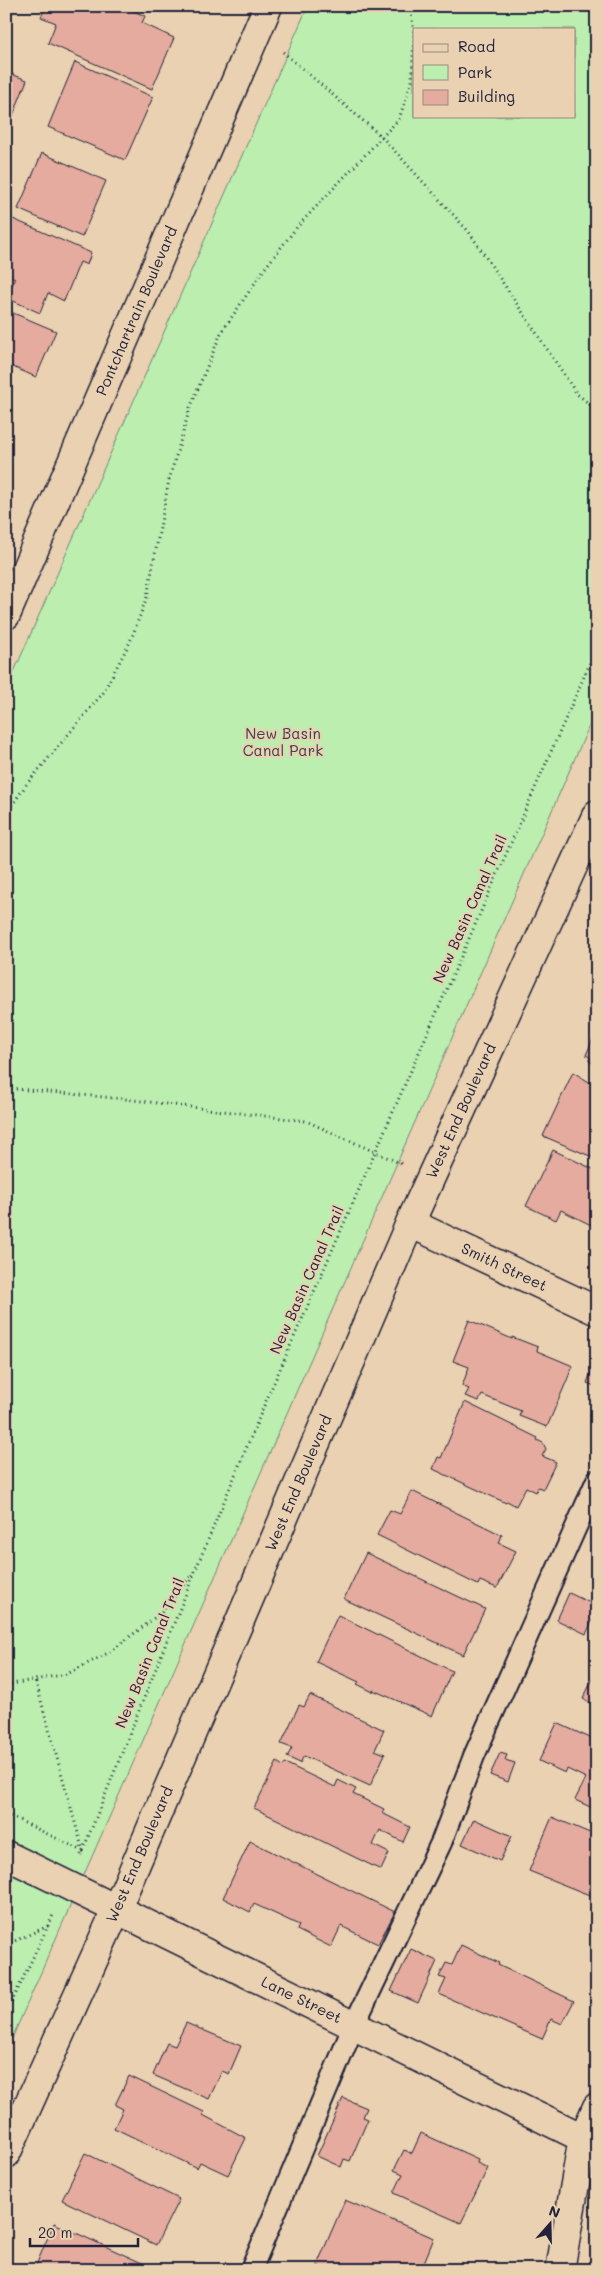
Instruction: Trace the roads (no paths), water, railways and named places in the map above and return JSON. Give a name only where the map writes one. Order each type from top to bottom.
[{"type":"main road","name":"Pontchartrain Boulevard","points":[[6,614],[265,12]]},
{"type":"main road","name":"West End Boulevard","points":[[6,2154],[117,1908],[410,1223],[597,814]]},
{"type":"main road","name":"Smith Street","points":[[410,1223],[597,1311]]},
{"type":"main road","name":"Lane Street","points":[[6,1855],[590,2142]]},
{"type":"main road","points":[[560,2270],[597,2108]]},
{"type":"lane","points":[[251,2270],[354,2025],[441,1843],[474,1756],[597,1480]]},
{"type":"park label","name":"New Basin Canal Park","points":[[283,742]]}]
